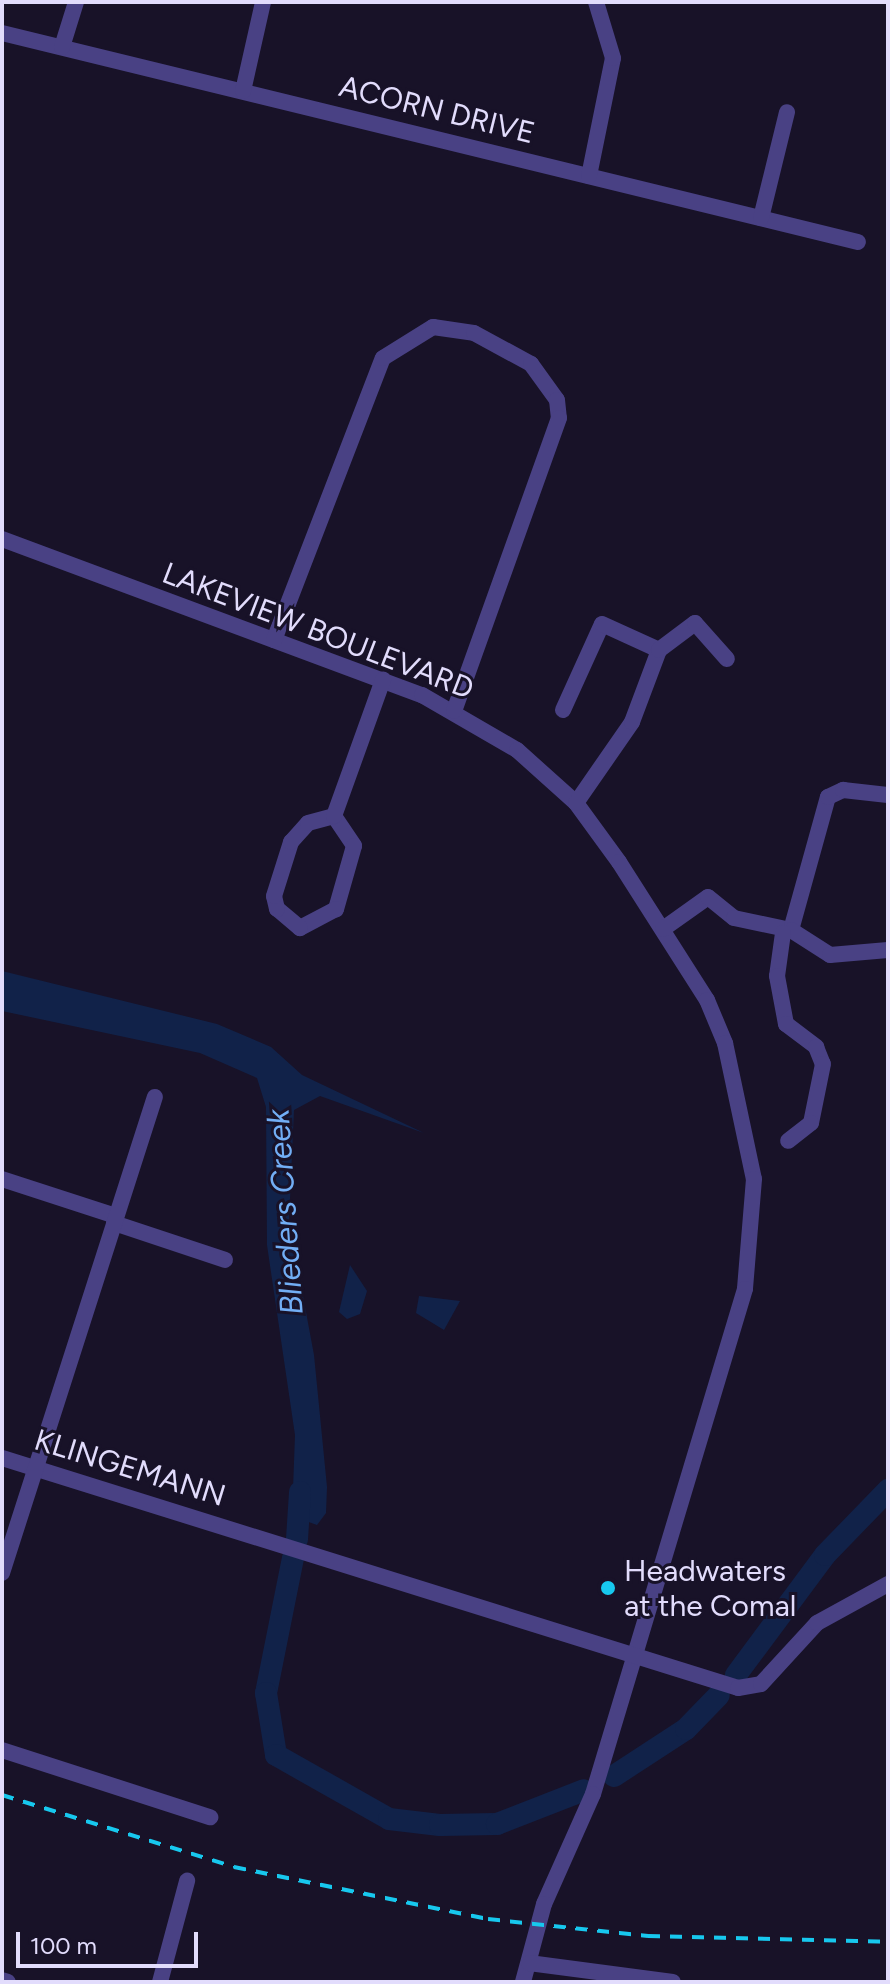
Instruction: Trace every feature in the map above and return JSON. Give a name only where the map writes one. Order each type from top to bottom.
[{"type":"street","points":[[62,47],[76,2]]},
{"type":"street","points":[[243,91],[263,2]]},
{"type":"street","points":[[589,176],[613,58],[596,2]]},
{"type":"street","name":"ACORN DRIVE","points":[[2,33],[858,242]]},
{"type":"street","points":[[761,218],[787,112]]},
{"type":"street","points":[[274,640],[383,358],[433,327],[474,333],[531,364],[552,390],[559,418],[454,711]]},
{"type":"street","name":"LAKEVIEW BOULEVARD","points":[[2,539],[383,680],[454,711],[517,750],[576,803],[663,929],[725,1043],[747,1126],[756,1212],[723,1372],[637,1655],[523,1982]]},
{"type":"street","points":[[576,803],[632,722],[659,650],[695,623],[727,659]]},
{"type":"street","points":[[563,710],[602,624],[659,650]]},
{"type":"street","points":[[334,816],[354,846],[336,909],[300,928],[277,909],[274,896],[299,830],[334,816],[383,680]]},
{"type":"street","points":[[788,1141],[811,1123],[823,1064],[816,1047],[786,1024],[777,976],[787,932],[828,797],[843,790],[888,795]]},
{"type":"street","points":[[663,929],[708,897],[734,918],[787,932],[830,955],[888,950]]},
{"type":"street","points":[[2,1573],[155,1097]]},
{"type":"street","points":[[2,1179],[225,1260]]},
{"type":"street","name":"KLINGEMANN","points":[[2,1458],[751,1688],[817,1623],[888,1584]]},
{"type":"street","points":[[2,1750],[210,1817]]},
{"type":"street","points":[[160,1982],[187,1881]]},
{"type":"street","points":[[529,1963],[673,1982]]},
{"type":"street","points":[[2,1980],[8,1982]]},
{"type":"water","points":[[2,971],[217,1024],[271,1047],[302,1075],[424,1133],[320,1096],[294,1110],[289,1221],[314,1355],[327,1487],[326,1513],[317,1525],[292,1516],[295,1435],[267,1245],[266,1107],[257,1078],[200,1053],[2,1011]]},
{"type":"water","points":[[350,1265],[367,1291],[360,1314],[347,1319],[339,1312]]},
{"type":"water","points":[[419,1296],[460,1301],[444,1330],[416,1313]]},
{"type":"waterway","name":"Blieders Creek","points":[[736,1675],[825,1555],[888,1490]]},
{"type":"waterway","name":"Blieders Creek","points":[[297,1539],[300,1492]]},
{"type":"waterway","name":"Blieders Creek","points":[[293,1558],[266,1693],[276,1755],[389,1819],[440,1825],[497,1824],[584,1790]]},
{"type":"waterway","name":"Blieders Creek","points":[[614,1776],[686,1729],[719,1695]]},
{"type":"railway","points":[[2,1795],[234,1867],[488,1919],[648,1936],[888,1942]]},
{"type":"place","name":"Headwaters at the Comal","points":[[608,1588]]}]
